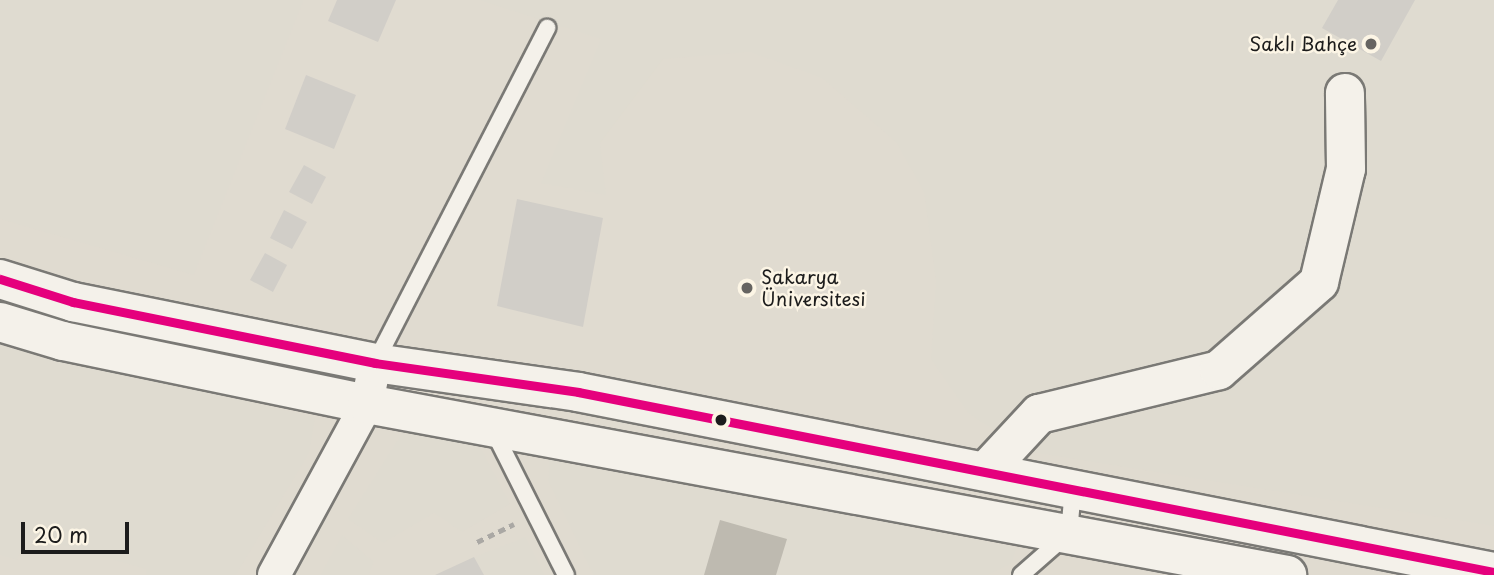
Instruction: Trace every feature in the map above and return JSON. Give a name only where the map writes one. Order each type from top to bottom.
[{"type":"street","points":[[986,471],[1039,414],[1219,370],[1319,282],[1346,169],[1345,93]]},
{"type":"street","points":[[0,279],[73,302],[374,363],[578,392],[1494,572]]},
{"type":"street","points":[[0,322],[63,341],[368,404],[490,424],[1287,575]]},
{"type":"street","points":[[274,575],[368,404],[374,363]]},
{"type":"lane","points":[[374,363],[547,28]]},
{"type":"lane","points":[[490,424],[566,575]]},
{"type":"lane","points":[[1021,575],[1069,534],[1073,489]]},
{"type":"path","points":[[477,542],[523,519]]},
{"type":"shaded area","name":"Sakarya Üniversitesi","points":[[0,0],[1494,0],[1494,575],[0,575]]},
{"type":"shaded area","points":[[0,0],[304,0],[194,275],[0,219]]},
{"type":"shaded area","points":[[479,0],[1494,0],[1494,526],[1025,451],[968,413],[931,359],[936,282],[924,192],[896,142],[822,78],[750,52],[663,59],[600,143],[606,195],[541,183],[601,39]]},
{"type":"shaded area","points":[[0,339],[315,418],[309,453],[236,575],[146,575],[146,569],[28,535],[17,560],[0,555]]},
{"type":"shaded area","points":[[402,433],[477,441],[510,504],[462,532],[434,513],[383,543],[348,519]]},
{"type":"shaded area","points":[[549,457],[1017,548],[1012,563],[987,575],[593,575],[548,481]]},
{"type":"shaded area","points":[[720,520],[787,539],[776,575],[704,575]]},
{"type":"shaded area","points":[[342,535],[374,562],[369,575],[320,575]]},
{"type":"shaded area","points":[[526,537],[545,575],[484,575],[474,557]]},
{"type":"building","points":[[337,0],[396,0],[378,42],[328,21]]},
{"type":"building","name":"Saklı Bahçe","points":[[1338,0],[1415,0],[1381,61],[1322,28]]},
{"type":"building","points":[[306,75],[356,95],[334,149],[285,129]]},
{"type":"building","points":[[304,165],[326,177],[312,204],[289,192]]},
{"type":"building","points":[[517,199],[603,218],[583,327],[497,306]]},
{"type":"building","points":[[284,210],[307,222],[292,249],[270,238]]},
{"type":"building","points":[[265,253],[287,265],[273,292],[250,280]]},
{"type":"building","points":[[474,557],[484,575],[435,575]]},
{"type":"transit line","name":"20","points":[[0,279],[73,302],[375,363],[578,392],[1494,572]]},
{"type":"place","name":"Saklı Bahçe","points":[[1371,44]]},
{"type":"place","name":"Sakarya Üniversitesi","points":[[747,288]]}]
